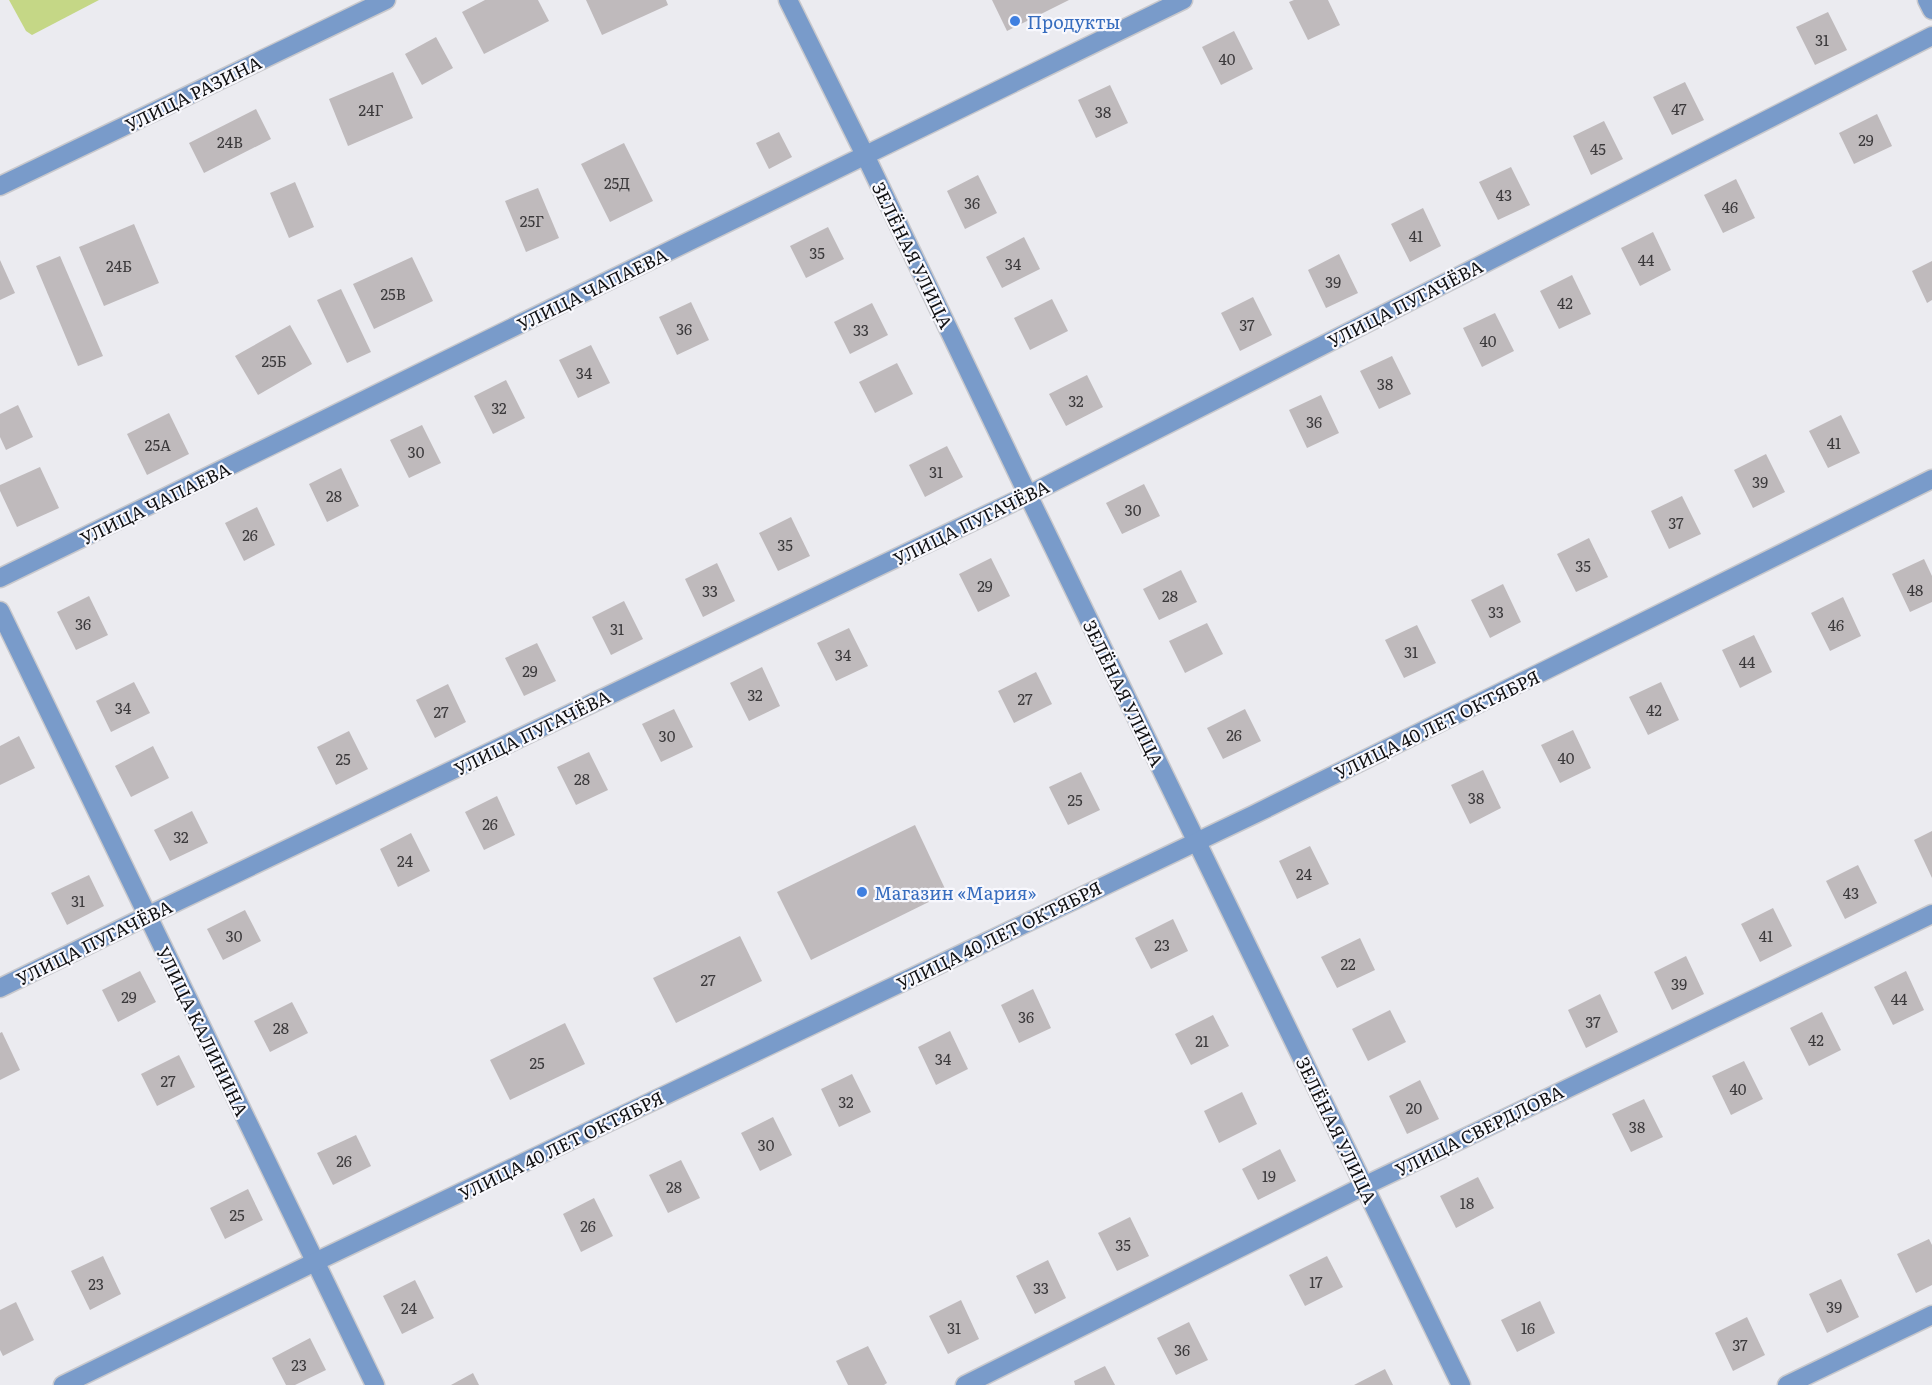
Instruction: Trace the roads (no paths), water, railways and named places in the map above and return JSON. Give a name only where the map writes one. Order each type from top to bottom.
[{"type":"street","name":"УЛИЦА РАЗИНА","points":[[0,186],[386,0]]},
{"type":"street","name":"ЗЕЛЁНАЯ УЛИЦА","points":[[788,0],[1461,1385]]},
{"type":"street","name":"УЛИЦА ЧАПАЕВА","points":[[0,578],[1183,0]]},
{"type":"street","points":[[1927,0],[1932,10]]},
{"type":"street","name":"УЛИЦА ПУГАЧЁВА","points":[[0,988],[1028,495],[1932,36]]},
{"type":"street","name":"УЛИЦА 40 ЛЕТ ОКТЯБРЯ","points":[[63,1385],[315,1262],[1266,809],[1932,478]]},
{"type":"street","name":"УЛИЦА КАЛИНИНА","points":[[0,611],[375,1385]]},
{"type":"street","name":"УЛИЦА СВЕРДЛОВА","points":[[965,1385],[1364,1185],[1932,914]]},
{"type":"street","points":[[1788,1385],[1932,1315]]},
{"type":"place","name":"Продукты","points":[[1015,21]]},
{"type":"place","name":"Магазин «Мария»","points":[[862,892]]}]
